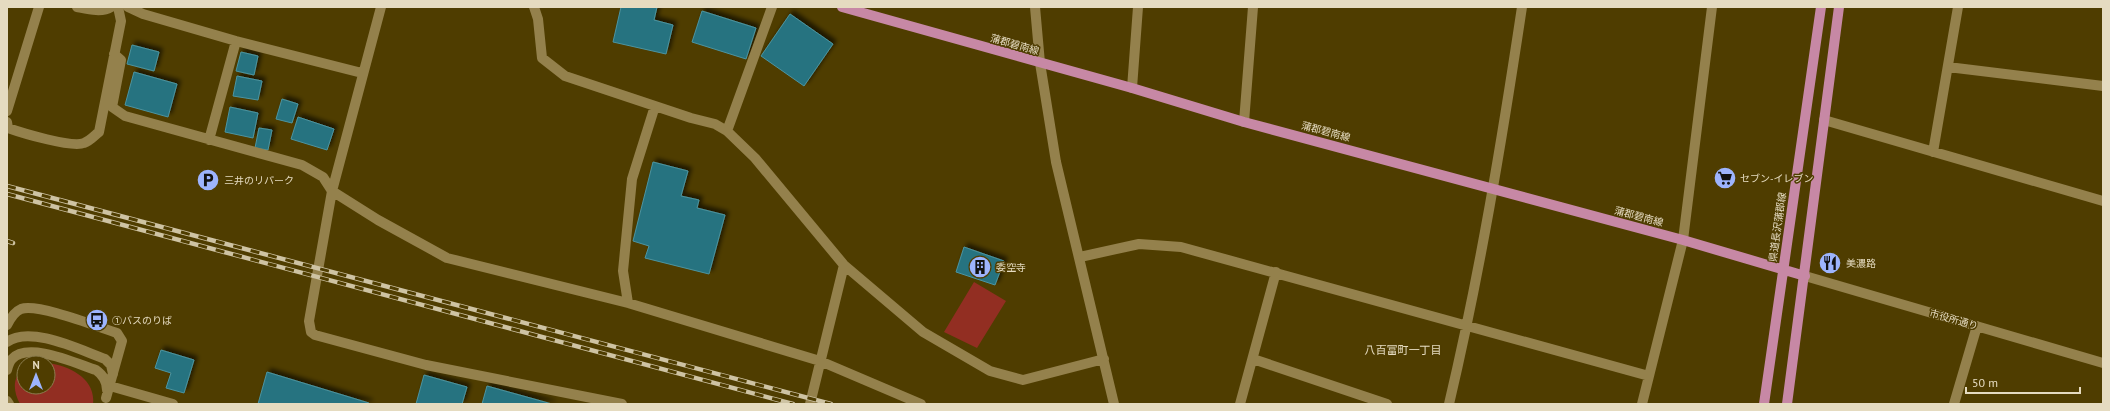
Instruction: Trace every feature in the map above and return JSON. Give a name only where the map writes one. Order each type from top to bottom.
[{"type":"main road","name":"蒲郡碧南線","points":[[842,7],[1132,88],[1244,122],[1683,240],[1805,276]]},
{"type":"main road","name":"県道長沢蒲郡線","points":[[1764,404],[1821,7]]},
{"type":"main road","points":[[1787,404],[1805,276],[1839,7]]},
{"type":"street","points":[[7,111],[39,7]]},
{"type":"street","points":[[77,7],[94,10],[108,9],[111,7]]},
{"type":"street","points":[[7,122],[8,128],[74,145],[84,144],[99,132],[121,21],[118,7]]},
{"type":"street","points":[[128,7],[143,14],[236,41],[362,73]]},
{"type":"street","points":[[381,7],[362,73],[332,191],[309,321],[311,332],[315,335],[426,365],[622,404]]},
{"type":"street","points":[[534,7],[538,19],[542,58],[565,76],[715,124],[727,131],[756,158],[844,265],[923,332],[990,371],[1022,380],[1104,360]]},
{"type":"street","points":[[727,131],[772,7]]},
{"type":"street","points":[[1035,7],[1040,63],[1056,162],[1114,404]]},
{"type":"street","points":[[1132,88],[1138,7]]},
{"type":"street","points":[[1244,122],[1253,7]]},
{"type":"street","points":[[1449,404],[1467,326],[1493,189],[1522,7]]},
{"type":"street","points":[[1642,404],[1683,240],[1712,7]]},
{"type":"street","points":[[1933,152],[1958,7]]},
{"type":"street","points":[[209,140],[236,41]]},
{"type":"street","points":[[114,54],[121,60],[112,107],[125,116],[302,165],[323,177],[332,191],[393,229],[447,258],[628,303],[820,361],[921,404]]},
{"type":"street","points":[[1948,67],[2103,86]]},
{"type":"street","points":[[628,303],[623,271],[632,179],[655,106]]},
{"type":"street","points":[[1824,120],[2103,201]]},
{"type":"street","points":[[1080,257],[1139,244],[1181,246],[1649,376]]},
{"type":"street","points":[[810,404],[844,265]]},
{"type":"street","points":[[1240,404],[1276,272]]},
{"type":"street","name":"市役所通り","points":[[1805,276],[2103,363]]},
{"type":"street","points":[[7,325],[15,313],[22,309],[38,308],[117,333],[121,336],[122,341],[105,401]]},
{"type":"street","points":[[1954,404],[1977,326]]},
{"type":"street","points":[[7,342],[14,337],[26,335],[37,336],[105,359],[111,365],[113,374]]},
{"type":"street","points":[[7,370],[12,359],[25,352],[45,354],[96,370],[102,375],[107,385],[105,401]]},
{"type":"street","points":[[1253,359],[1387,404]]},
{"type":"street","points":[[110,386],[173,404]]},
{"type":"shaded area","points":[[974,282],[1006,301],[977,348],[944,332]]},
{"type":"shaded area","points":[[56,365],[65,367],[80,375],[90,387],[93,395],[93,404],[20,404],[16,395],[56,395]]},
{"type":"building","points":[[621,7],[657,7],[654,20],[673,25],[666,54],[613,42]]},
{"type":"building","points":[[702,11],[756,28],[746,59],[692,42]]},
{"type":"building","points":[[790,14],[833,44],[804,86],[761,56]]},
{"type":"building","points":[[132,45],[159,52],[154,71],[127,64]]},
{"type":"building","points":[[241,52],[258,56],[254,75],[236,71]]},
{"type":"building","points":[[134,72],[177,84],[168,117],[125,105]]},
{"type":"building","points":[[237,76],[262,81],[258,100],[233,96]]},
{"type":"building","points":[[282,99],[298,104],[292,123],[276,119]]},
{"type":"building","points":[[230,107],[258,113],[253,138],[225,132]]},
{"type":"building","points":[[298,117],[334,129],[327,150],[291,139]]},
{"type":"building","points":[[259,128],[272,130],[268,150],[255,148]]},
{"type":"building","points":[[653,162],[688,171],[681,196],[699,200],[697,208],[725,215],[709,274],[645,258],[649,246],[633,241]]},
{"type":"building","name":"委空寺","points":[[964,247],[1004,261],[995,285],[956,272]]},
{"type":"building","points":[[161,350],[194,360],[184,393],[166,388],[171,373],[155,368]]},
{"type":"building","points":[[267,372],[369,403],[369,404],[258,404]]},
{"type":"building","points":[[424,375],[467,387],[462,404],[416,404]]},
{"type":"building","points":[[487,386],[552,404],[482,404]]},
{"type":"railway","points":[[7,186],[831,404]]},
{"type":"railway","points":[[7,194],[793,404]]},
{"type":"railway","points":[[7,241],[13,243]]},
{"type":"place","name":"セブン-イレブン","points":[[1725,178]]},
{"type":"place","name":"三井のリパーク","points":[[208,180]]},
{"type":"place","name":"美濃路","points":[[1830,263]]},
{"type":"place","name":"委空寺","points":[[980,267]]},
{"type":"place","name":"①バスのりば","points":[[97,320]]},
{"type":"district","name":"八百富町一丁目","points":[[1403,350]]}]
